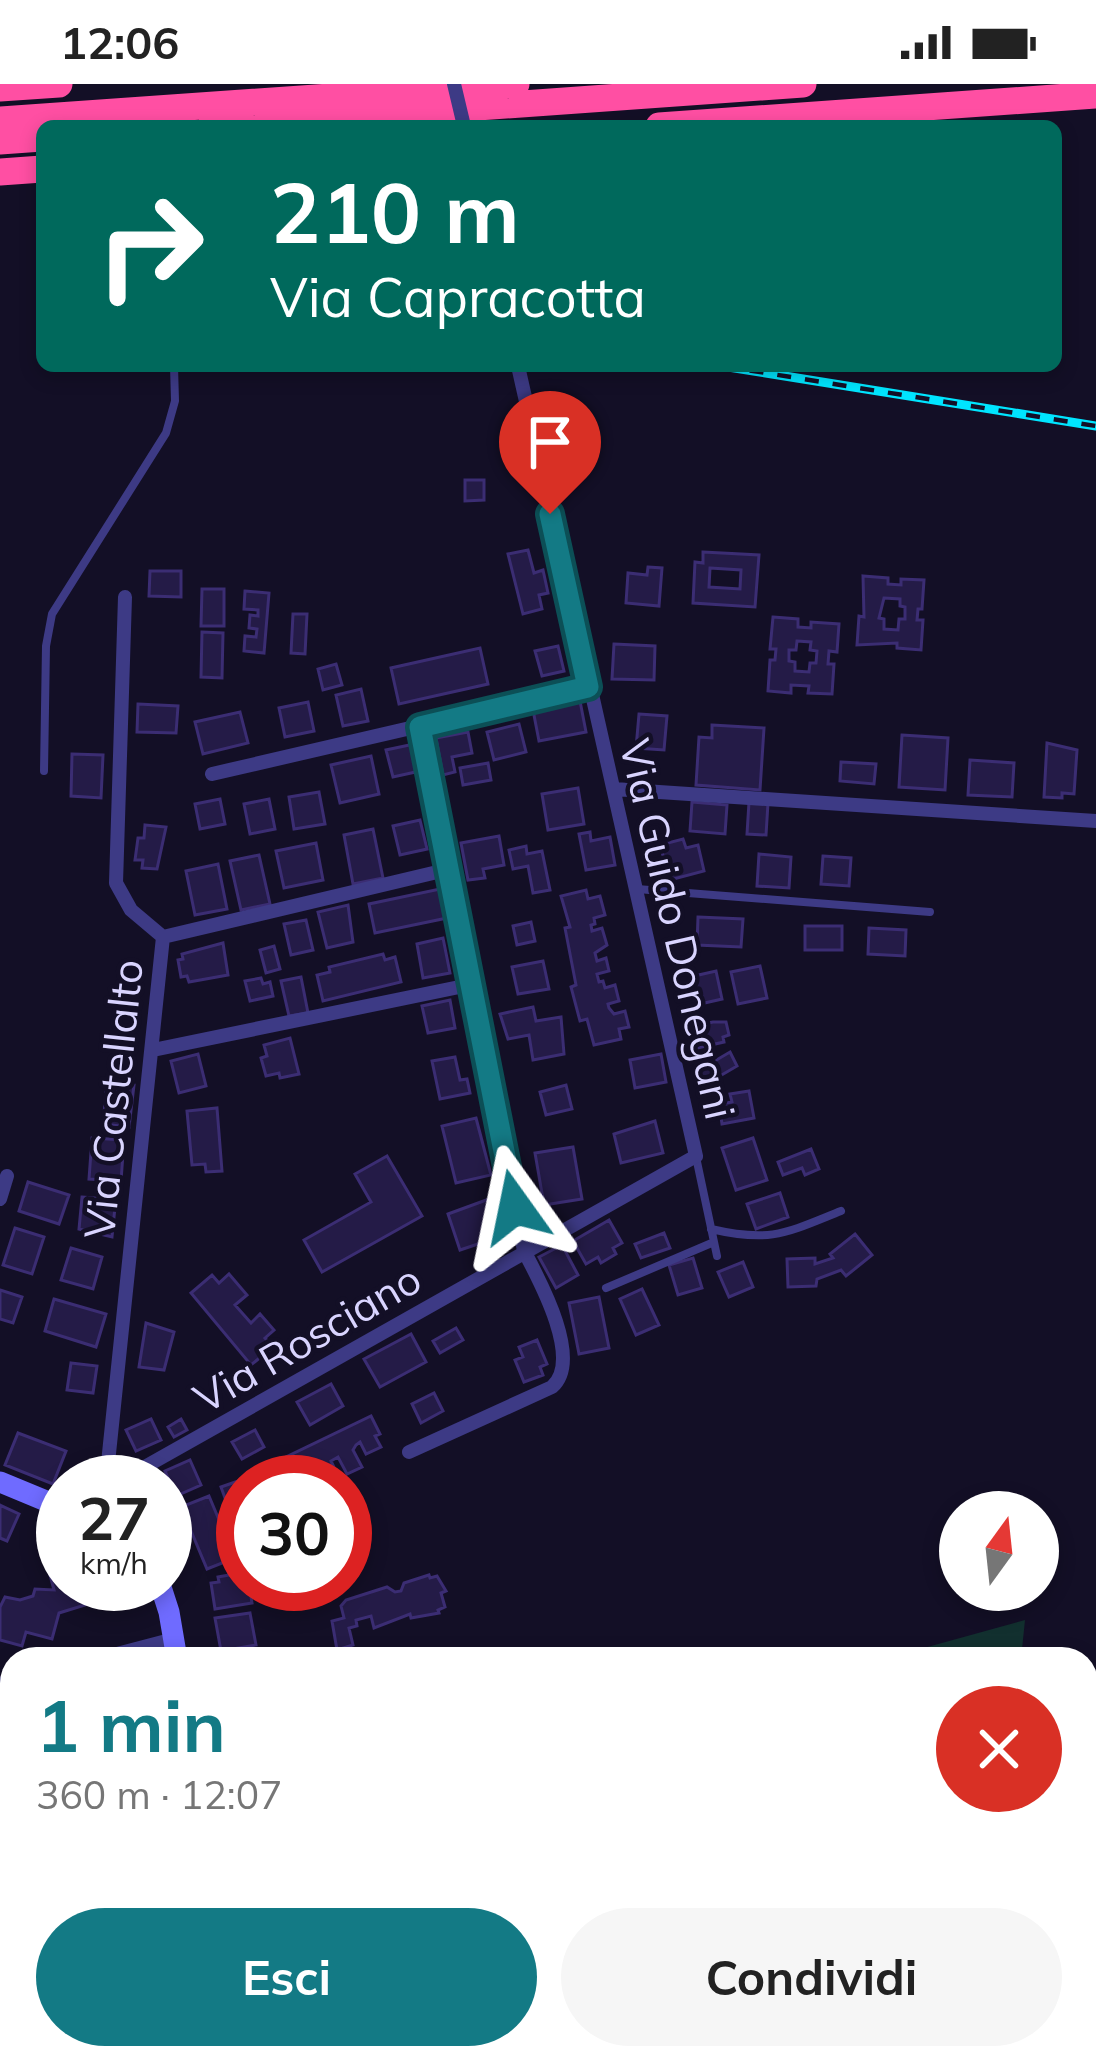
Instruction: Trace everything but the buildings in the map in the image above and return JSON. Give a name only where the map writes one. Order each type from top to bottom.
[{"type":"highway","points":[[0,88],[59,84]]},
{"type":"highway","points":[[0,120],[516,84]]},
{"type":"highway","points":[[296,120],[803,84]]},
{"type":"highway","points":[[741,120],[1096,94]]},
{"type":"highway","points":[[0,141],[36,138]]},
{"type":"highway","points":[[0,172],[36,170]]},
{"type":"street","points":[[454,84],[463,120]]},
{"type":"street","name":"Via Guido Donegani","points":[[520,372],[696,1156]]},
{"type":"street","name":"Via Castellalto","points":[[106,1455],[163,937],[131,910],[116,883],[125,597]]},
{"type":"street","points":[[212,774],[588,687]]},
{"type":"street","points":[[409,1452],[551,1387],[561,1378],[563,1366],[554,1315],[524,1251],[420,727]]},
{"type":"street","points":[[614,789],[1096,821]]},
{"type":"street","points":[[163,937],[450,869]]},
{"type":"street","points":[[153,1050],[469,985]]},
{"type":"street","name":"Via Rosciano","points":[[177,1455],[524,1251],[696,1156]]},
{"type":"street","points":[[0,1199],[7,1176]]},
{"type":"street","points":[[0,1482],[36,1497]]},
{"type":"street","points":[[167,1611],[176,1647]]},
{"type":"lane","points":[[44,771],[46,646],[52,614],[166,433],[175,401],[174,372]]},
{"type":"lane","points":[[637,889],[931,912]]},
{"type":"lane","points":[[696,1156],[717,1256]]},
{"type":"lane","points":[[711,1228],[751,1238],[770,1237],[841,1211]]},
{"type":"lane","points":[[606,1288],[713,1242]]},
{"type":"green space","points":[[1025,1620],[1022,1647],[927,1647]]},
{"type":"railway","points":[[759,372],[1096,426]]},
{"type":"route","points":[[515,1207],[420,727],[588,687],[550,514]]}]
